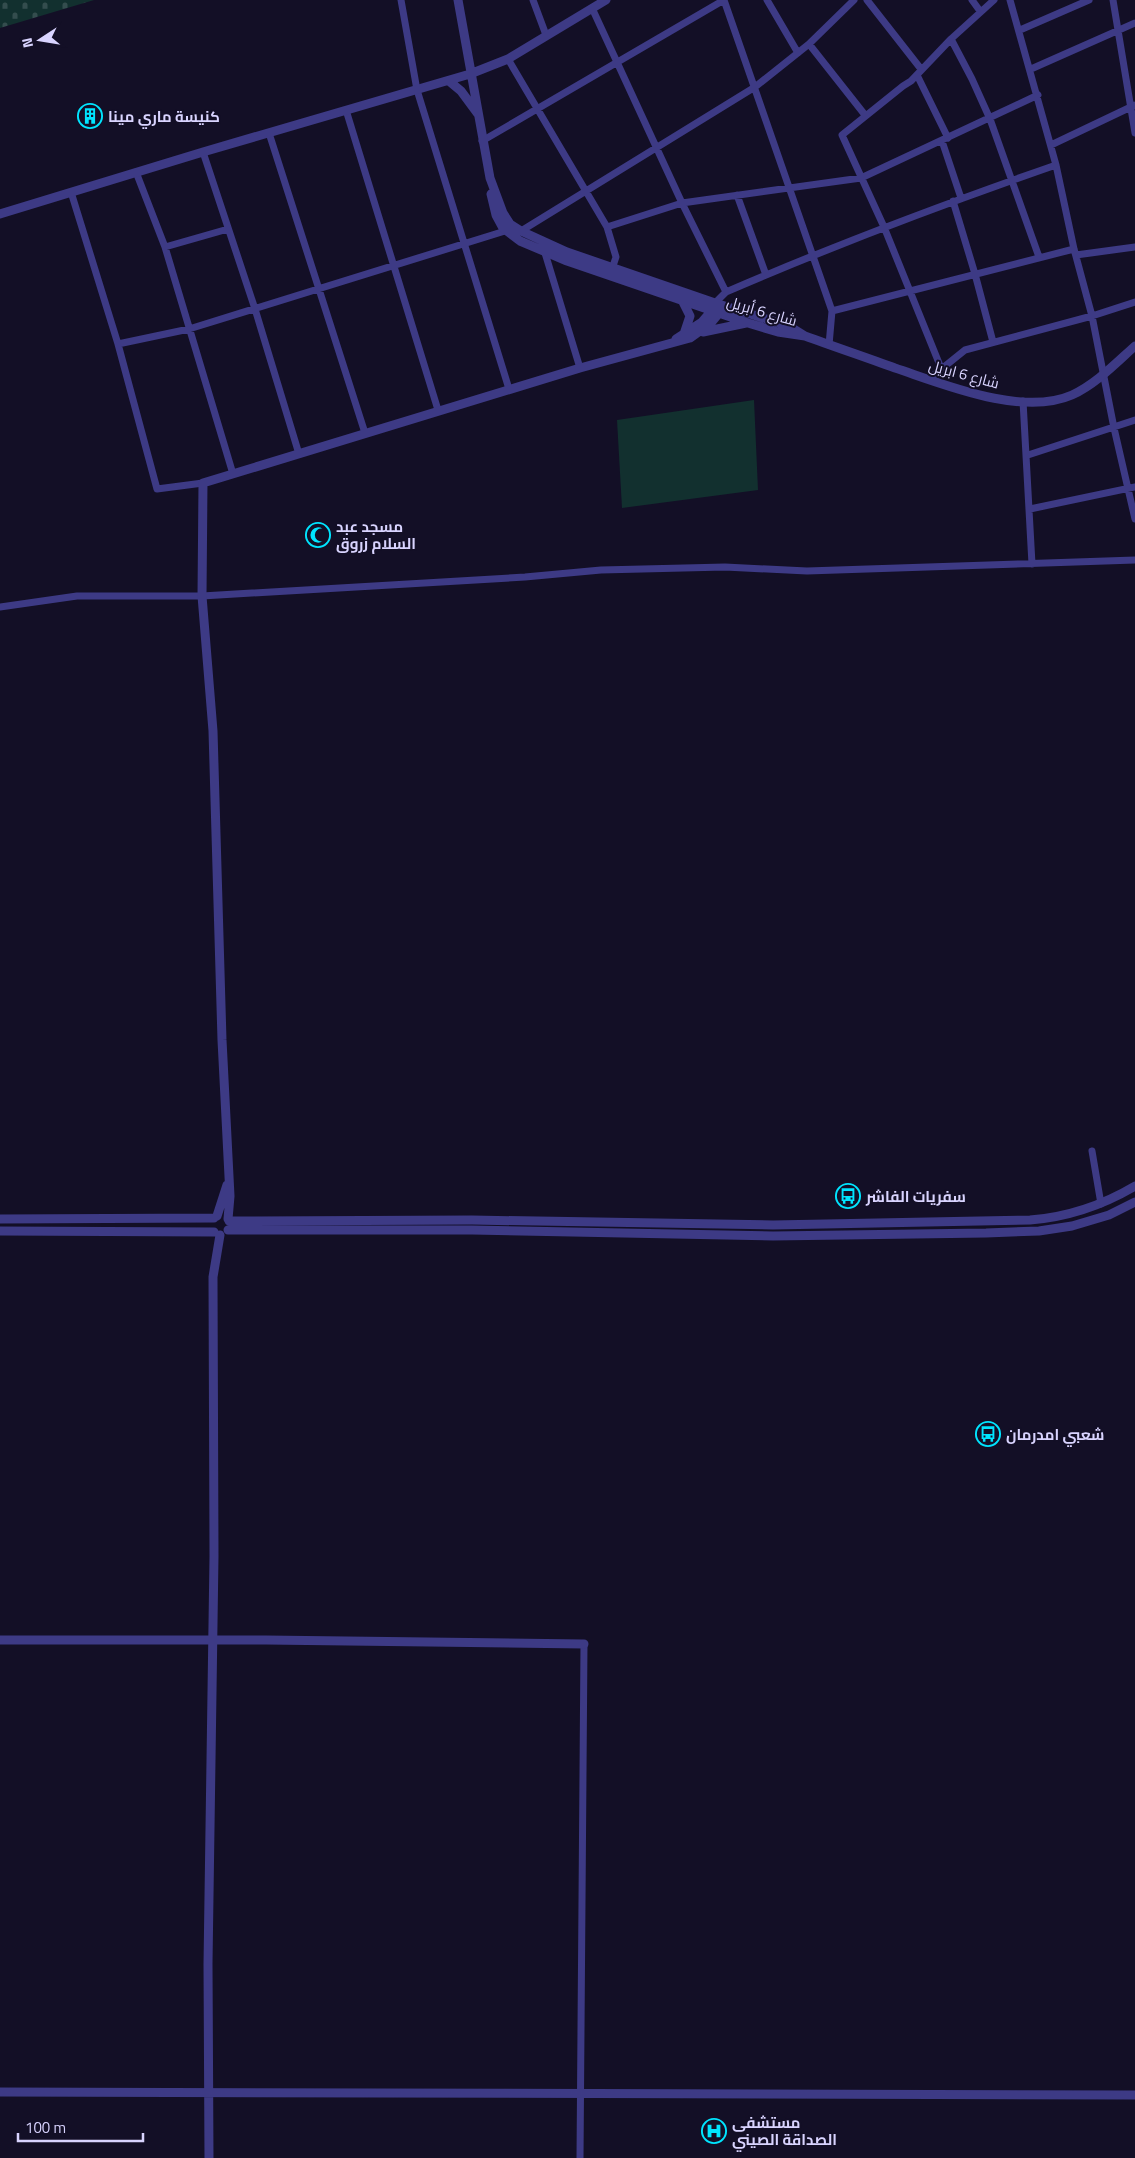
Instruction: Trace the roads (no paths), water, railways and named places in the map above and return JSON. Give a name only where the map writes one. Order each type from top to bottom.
[{"type":"street","points":[[401,0],[417,90],[509,390]]},
{"type":"street","name":"شارع 6 أبريل","points":[[458,0],[470,74],[476,91],[478,115],[490,178],[493,207],[505,230],[520,241],[545,253],[612,272],[718,308],[748,323],[786,334],[805,336]]},
{"type":"street","points":[[533,0],[546,35]]},
{"type":"street","points":[[0,214],[202,152],[470,74],[508,58],[606,0]]},
{"type":"street","points":[[482,141],[724,0],[832,311],[829,345]]},
{"type":"street","points":[[767,0],[798,53]]},
{"type":"street","points":[[521,231],[755,87],[809,44],[854,0]]},
{"type":"street","points":[[867,0],[919,72],[945,139],[961,198]]},
{"type":"street","points":[[972,0],[980,12]]},
{"type":"street","points":[[941,368],[884,227],[842,135],[919,72],[994,0]]},
{"type":"street","points":[[1010,0],[1020,30],[1056,165],[1075,252],[1092,316],[1114,428],[1132,488],[1135,519]]},
{"type":"street","points":[[1020,30],[1088,0]]},
{"type":"street","points":[[1113,0],[1133,105],[1135,133]]},
{"type":"street","points":[[592,8],[682,203],[726,292]]},
{"type":"street","points":[[1030,69],[1135,23]]},
{"type":"street","points":[[951,40],[990,118],[1039,257]]},
{"type":"street","points":[[809,44],[865,115]]},
{"type":"street","points":[[508,58],[607,227],[616,257],[612,272]]},
{"type":"street","points":[[449,81],[461,91],[478,115]]},
{"type":"street","points":[[607,227],[682,203],[861,178],[1038,96]]},
{"type":"street","points":[[1051,145],[1133,105]]},
{"type":"street","points":[[346,110],[438,410]]},
{"type":"street","points":[[269,133],[365,433]]},
{"type":"street","points":[[202,152],[255,309],[299,454]]},
{"type":"street","points":[[698,334],[718,308],[726,292],[884,227],[1056,165]]},
{"type":"street","points":[[136,172],[165,247],[233,474]]},
{"type":"street","name":"شارع 6 أبريل","points":[[490,178],[506,219],[521,231],[612,272],[682,300],[789,326],[805,336]]},
{"type":"street","points":[[71,192],[118,344],[157,489],[203,482],[233,474],[580,368],[685,340],[698,334],[748,323]]},
{"type":"street","points":[[737,195],[766,275]]},
{"type":"street","points":[[953,201],[975,274],[992,342]]},
{"type":"street","points":[[165,247],[228,229]]},
{"type":"street","points":[[118,344],[189,329],[505,230]]},
{"type":"street","points":[[832,311],[1039,257],[1135,247]]},
{"type":"street","points":[[545,253],[580,368]]},
{"type":"street","points":[[682,300],[690,316],[683,335]]},
{"type":"street","points":[[929,380],[941,368],[965,350],[1092,316],[1135,302]]},
{"type":"street","points":[[672,342],[702,322],[718,308]]},
{"type":"street","name":"شارع 6 ابريل","points":[[805,336],[929,380],[983,396],[1023,401],[1062,398],[1082,390],[1103,375],[1135,346]]},
{"type":"street","points":[[1023,401],[1028,455],[1032,564]]},
{"type":"street","points":[[1028,455],[1135,420]]},
{"type":"street","points":[[203,482],[202,596],[213,731],[222,1040],[230,1203],[213,1277],[214,1642],[208,1964],[209,2158]]},
{"type":"street","points":[[1030,509],[1132,488]]},
{"type":"street","points":[[0,607],[76,596],[202,596],[505,578],[601,570],[725,567],[808,571],[1135,560]]},
{"type":"street","points":[[1092,1151],[1101,1204]]},
{"type":"street","points":[[228,1182],[215,1217],[210,1223],[224,1227],[678,1235],[819,1235],[1053,1230],[1109,1215],[1135,1202]]},
{"type":"street","points":[[0,1231],[224,1227],[399,1220],[655,1224],[818,1224],[1039,1219],[1101,1204],[1135,1186]]},
{"type":"street","points":[[0,1219],[225,1216],[224,1227]]},
{"type":"street","points":[[399,1220],[399,1230]]},
{"type":"street","points":[[818,1224],[819,1235]]},
{"type":"street","points":[[0,1640],[214,1642],[266,1640],[584,1644],[580,2158]]},
{"type":"street","points":[[0,2092],[1135,2094]]},
{"type":"place","name":"كنيسة ماري مينا","points":[[90,116]]},
{"type":"place","name":"مسجد عبد السلام زروق","points":[[318,535]]},
{"type":"place","name":"سفريات الفاشر","points":[[848,1196]]},
{"type":"place","name":"شعبي امدرمان","points":[[988,1434]]},
{"type":"place","name":"مستشفى الصداقة الصيني","points":[[714,2131]]}]
